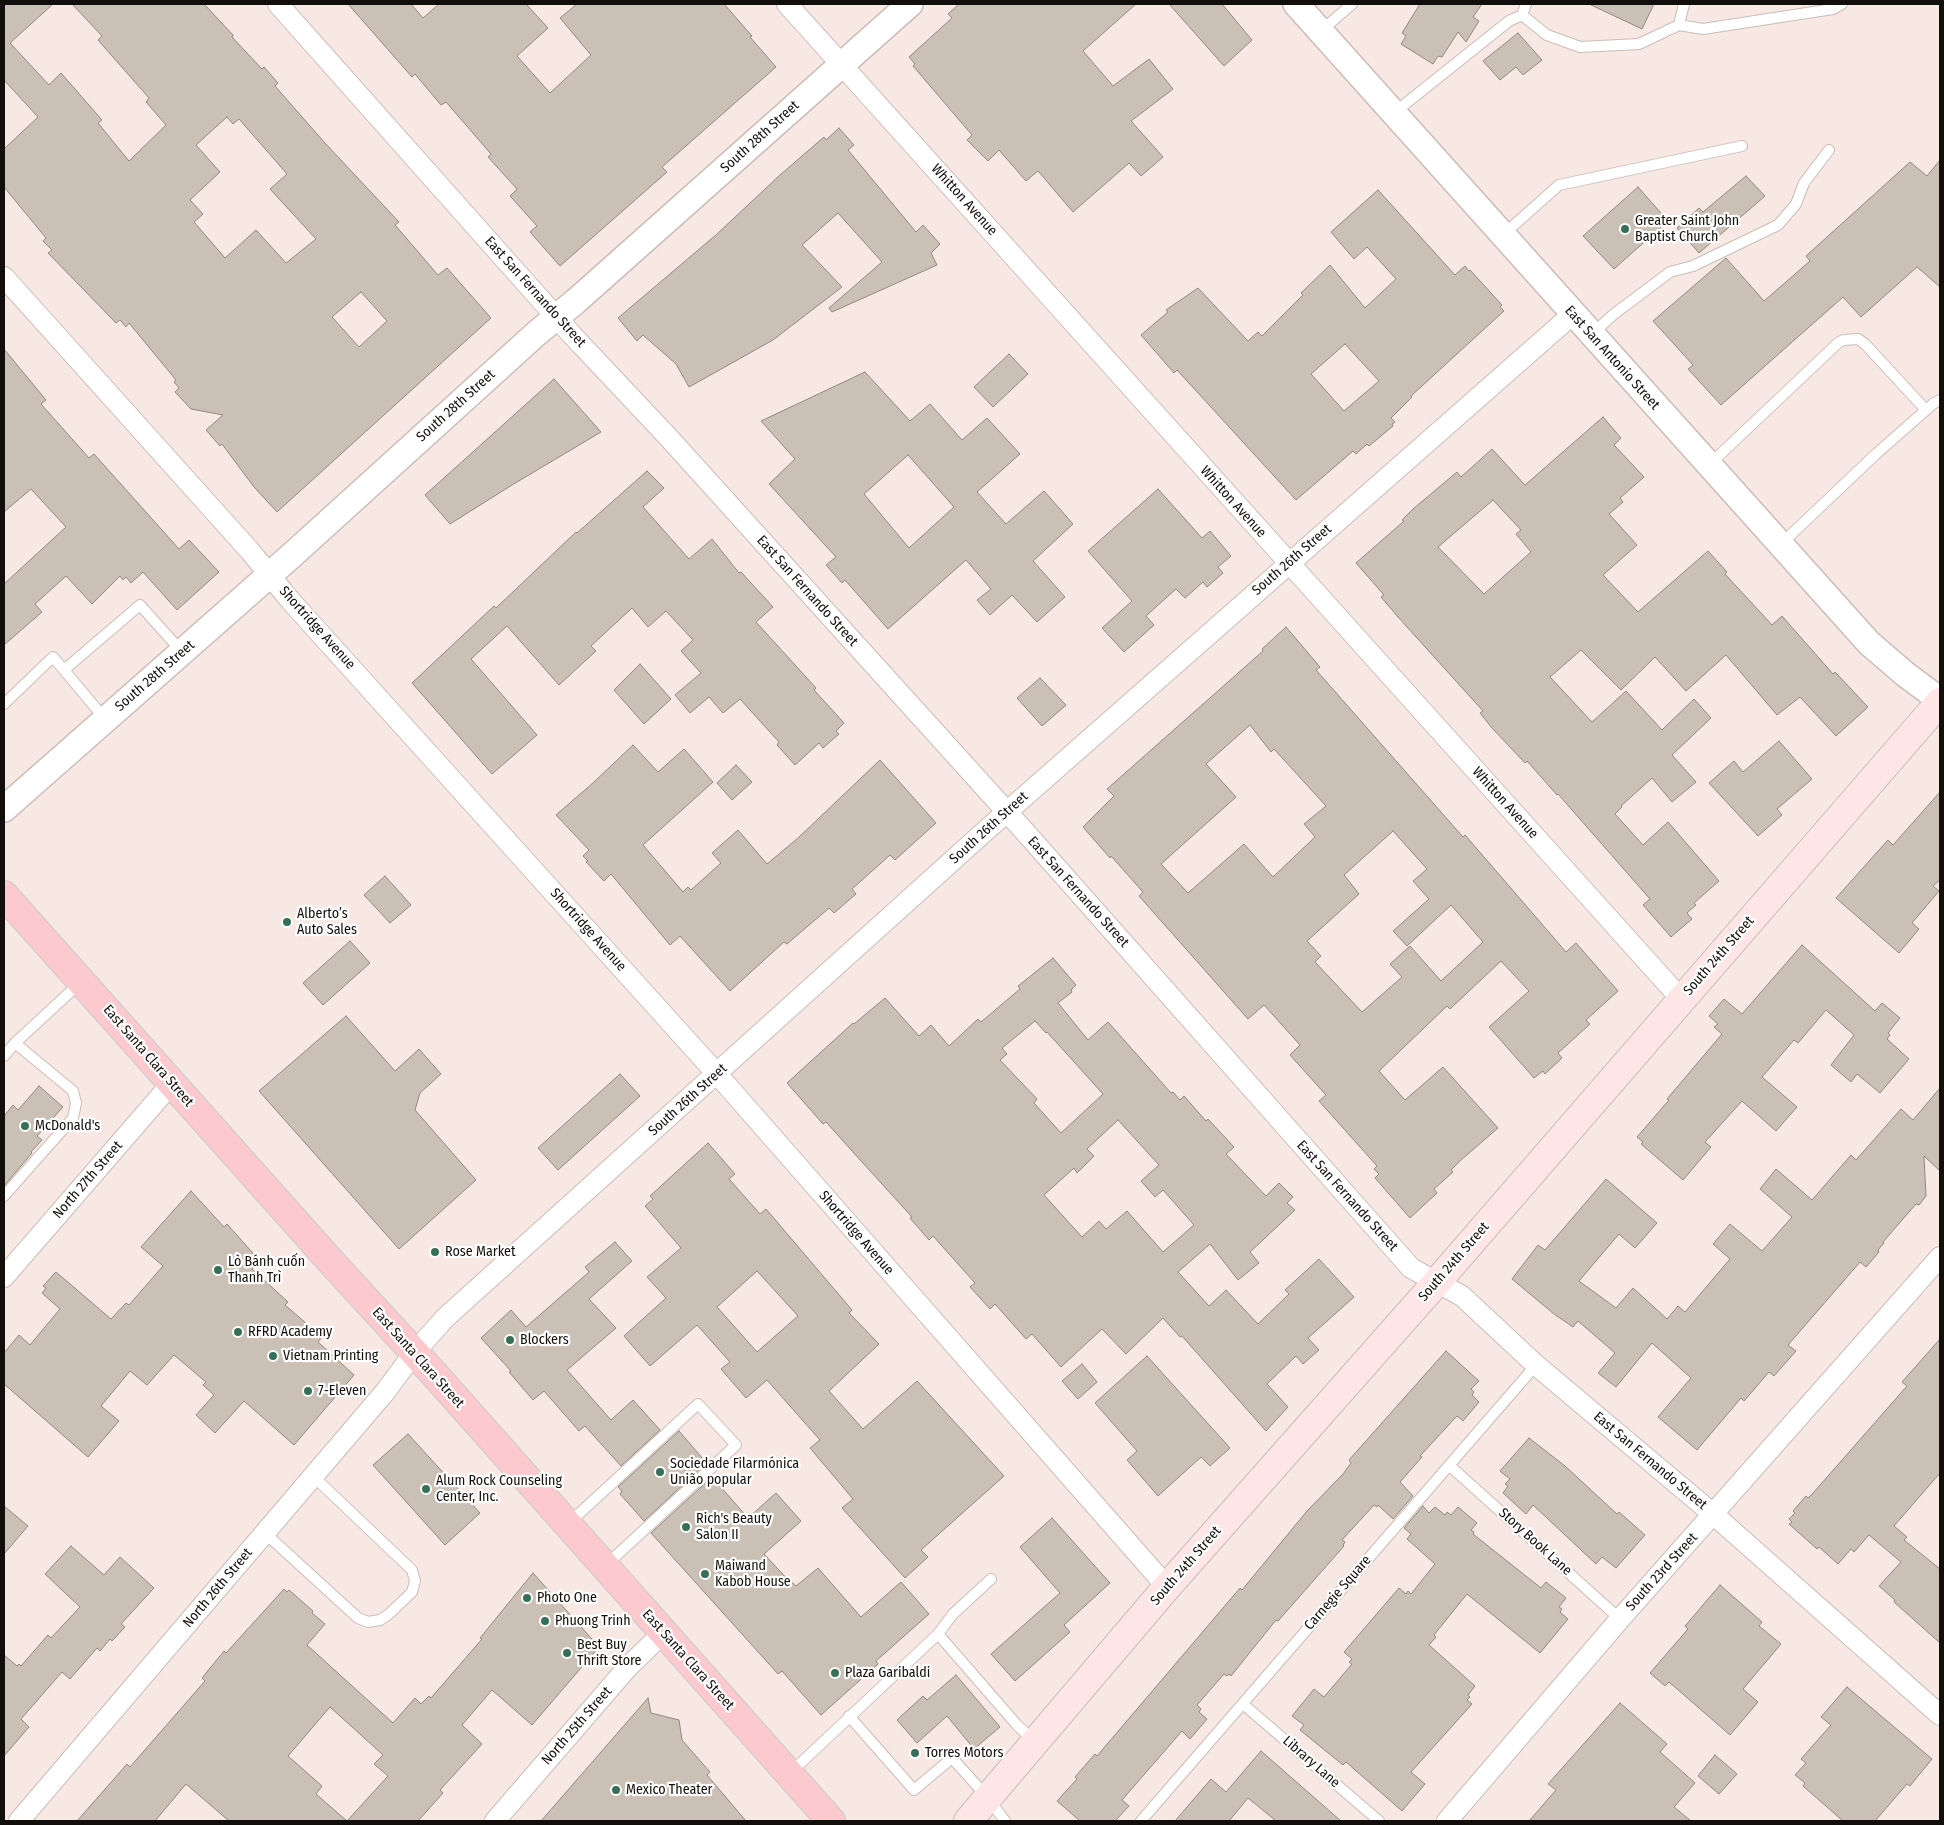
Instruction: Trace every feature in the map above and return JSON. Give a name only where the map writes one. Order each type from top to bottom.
[{"type":"main road","name":"South 24th Street","points":[[968,1821],[1167,1587],[1436,1283],[1940,701]]},
{"type":"main road","name":"East Santa Clara Street","points":[[4,896],[831,1821]]},
{"type":"street","name":"East San Fernando Street","points":[[278,4],[556,317],[676,445],[1007,812],[1411,1268],[1462,1296],[1536,1365],[1713,1514],[1940,1715]]},
{"type":"street","name":"Whitton Avenue","points":[[787,4],[1288,564],[1682,1000]]},
{"type":"street","name":"South 28th Street","points":[[4,810],[910,4]]},
{"type":"street","name":"East San Antonio Street","points":[[1296,4],[1870,643],[1940,701]]},
{"type":"street","name":"Shortridge Avenue","points":[[4,277],[270,575],[289,599],[717,1074],[1167,1587]]},
{"type":"street","name":"South 26th Street","points":[[414,1353],[445,1318],[1007,812],[1573,314]]},
{"type":"street","name":"North 27th Street","points":[[4,1277],[172,1084]]},
{"type":"street","name":"South 23rd Street","points":[[1447,1821],[1620,1619],[1940,1257]]},
{"type":"street","name":"North 26th Street","points":[[19,1821],[385,1392],[414,1353]]},
{"type":"street","name":"North 25th Street","points":[[495,1821],[628,1667],[663,1633]]},
{"type":"lane","points":[[1320,31],[1352,4]]},
{"type":"lane","points":[[1395,112],[1509,21],[1522,15],[1526,4]]},
{"type":"lane","points":[[1679,25],[1684,4]]},
{"type":"lane","points":[[1522,15],[1547,36],[1580,47],[1639,44],[1679,25],[1703,29],[1833,9],[1842,4]]},
{"type":"lane","points":[[1503,235],[1559,185],[1742,146]]},
{"type":"lane","points":[[1591,334],[1614,314],[1670,272],[1693,266],[1778,225],[1796,204],[1804,183],[1829,150]]},
{"type":"lane","points":[[1709,465],[1839,342],[1844,340],[1858,339],[1865,344],[1926,410]]},
{"type":"lane","points":[[1780,545],[1876,454],[1940,400]]},
{"type":"lane","points":[[64,670],[140,605],[182,652]]},
{"type":"lane","points":[[4,704],[53,656],[106,719]]},
{"type":"lane","points":[[4,1056],[15,1042],[82,981]]},
{"type":"lane","points":[[4,1196],[72,1118],[76,1104],[72,1091],[15,1042]]},
{"type":"lane","name":"Carnegie Square","points":[[1141,1821],[1536,1365]]},
{"type":"lane","points":[[567,1525],[698,1404],[736,1444],[604,1567]]},
{"type":"lane","name":"Story Book Lane","points":[[1450,1466],[1620,1619]]},
{"type":"lane","points":[[265,1533],[358,1618],[368,1622],[380,1620],[412,1592],[415,1581],[412,1570],[313,1476]]},
{"type":"lane","points":[[789,1774],[938,1634],[953,1614],[991,1579]]},
{"type":"lane","points":[[938,1634],[1035,1742]]},
{"type":"lane","name":"Library Lane","points":[[1243,1704],[1379,1821]]},
{"type":"lane","points":[[849,1716],[914,1790],[952,1758],[988,1798],[1005,1821]]},
{"type":"building","points":[[4,4],[53,4],[10,43],[49,85],[61,73],[102,120],[98,123],[129,161],[166,125],[146,102],[149,98],[98,40],[102,36],[72,4],[204,4],[262,69],[264,67],[278,83],[275,86],[324,142],[399,222],[395,225],[438,275],[447,268],[491,318],[277,512],[254,487],[222,444],[220,446],[206,430],[223,415],[191,409],[175,392],[179,388],[174,382],[176,380],[129,323],[126,327],[120,320],[116,323],[48,253],[52,250],[43,241],[46,238],[4,187],[4,149],[38,117],[4,80]],"holes":[[[227,117],[233,124],[239,119],[287,174],[270,189],[316,239],[286,263],[256,230],[225,258],[194,222],[203,214],[190,200],[220,172],[196,145]],[[361,292],[387,321],[359,347],[332,317]]]},
{"type":"building","points":[[348,4],[411,4],[423,18],[439,4],[526,4],[548,28],[517,56],[550,93],[591,55],[560,18],[577,4],[724,4],[776,67],[662,167],[667,172],[560,266],[530,232],[537,226],[510,196],[517,189],[488,157],[491,154],[446,102],[441,105],[415,74],[412,77]]},
{"type":"building","points":[[959,4],[1136,4],[1083,51],[1113,86],[1149,59],[1173,89],[1131,121],[1163,157],[1141,176],[1129,163],[1073,212],[1038,171],[1026,181],[999,150],[988,161],[967,140],[972,135],[913,66],[915,64],[909,57],[952,18],[948,14]]},
{"type":"building","points":[[1169,4],[1222,4],[1252,40],[1224,66]]},
{"type":"building","points":[[1420,4],[1482,4],[1473,17],[1479,21],[1466,42],[1458,32],[1442,57],[1438,56],[1433,64],[1401,44],[1406,36],[1402,33]]},
{"type":"building","points":[[1589,4],[1654,4],[1642,29]]},
{"type":"building","points":[[1518,33],[1542,60],[1523,75],[1516,67],[1500,80],[1483,61]]},
{"type":"building","points":[[839,128],[854,145],[848,150],[916,232],[923,225],[940,244],[931,253],[937,265],[832,312],[829,308],[882,262],[838,213],[802,245],[842,287],[773,340],[689,387],[676,364],[643,335],[637,341],[618,318],[717,234],[824,137],[826,140]]},
{"type":"building","points":[[1940,160],[1940,287],[1917,267],[1861,317],[1843,297],[1721,405],[1688,369],[1693,365],[1653,321],[1726,258],[1764,301],[1810,261],[1806,256],[1910,162],[1927,176]]},
{"type":"building","points":[[1746,176],[1765,196],[1699,253],[1677,228],[1699,208],[1703,212]]},
{"type":"building","name":"Greater Saint John Baptist Church","points":[[1638,187],[1668,221],[1614,269],[1583,236]]},
{"type":"building","points":[[1378,190],[1455,275],[1465,266],[1502,305],[1500,307],[1504,311],[1411,396],[1391,418],[1395,422],[1392,424],[1393,426],[1369,446],[1367,444],[1356,454],[1353,451],[1296,500],[1177,370],[1174,373],[1141,335],[1168,312],[1166,310],[1198,288],[1248,341],[1258,332],[1262,336],[1303,295],[1301,293],[1330,265],[1365,308],[1396,279],[1367,247],[1354,259],[1331,232]],"holes":[[[1345,344],[1379,381],[1344,411],[1311,374]]]},
{"type":"building","points":[[4,349],[46,400],[41,404],[89,458],[94,454],[179,549],[189,540],[219,572],[177,610],[143,572],[131,583],[126,577],[123,580],[120,576],[92,604],[66,576],[35,604],[42,612],[4,645],[4,584],[66,527],[31,489],[4,512]]},
{"type":"building","points":[[1009,354],[1028,374],[993,407],[974,387]]},
{"type":"building","points":[[865,372],[910,421],[930,404],[962,440],[987,418],[1020,454],[977,492],[1006,524],[1044,491],[1073,524],[1033,561],[1065,597],[1037,622],[1012,595],[990,615],[977,600],[991,589],[966,560],[888,629],[845,580],[842,583],[826,565],[836,557],[769,484],[795,459],[761,421]],"holes":[[[908,455],[954,507],[909,548],[864,494]]]},
{"type":"building","points":[[554,379],[601,432],[450,524],[425,495]]},
{"type":"building","points":[[1603,417],[1621,438],[1614,445],[1644,477],[1620,498],[1623,502],[1609,514],[1637,545],[1603,575],[1638,612],[1708,551],[1727,572],[1725,574],[1772,625],[1782,616],[1833,674],[1835,672],[1868,707],[1836,736],[1800,697],[1777,715],[1726,655],[1686,691],[1655,657],[1621,690],[1581,650],[1550,677],[1592,722],[1626,691],[1662,730],[1694,699],[1711,718],[1672,755],[1696,782],[1672,802],[1652,778],[1621,806],[1615,814],[1643,845],[1668,822],[1719,881],[1694,903],[1696,905],[1687,913],[1692,919],[1671,937],[1643,905],[1650,899],[1558,794],[1492,728],[1480,713],[1483,711],[1398,617],[1381,597],[1384,595],[1356,563],[1404,521],[1402,520],[1413,509],[1457,472],[1461,477],[1492,449],[1525,485]],"holes":[[[1493,500],[1521,530],[1516,534],[1531,552],[1484,594],[1438,547]]]},
{"type":"building","points":[[647,471],[664,488],[643,507],[689,559],[712,539],[739,573],[741,572],[773,607],[756,622],[816,688],[814,690],[844,723],[836,731],[839,734],[823,748],[819,743],[795,765],[777,745],[779,742],[740,699],[723,713],[709,697],[690,713],[675,695],[701,673],[681,651],[693,640],[666,611],[648,627],[632,608],[591,646],[596,651],[559,685],[507,626],[471,659],[537,735],[492,774],[412,683],[494,606],[496,608],[576,532]]},
{"type":"building","points":[[1158,489],[1202,538],[1210,531],[1231,556],[1218,567],[1223,573],[1207,587],[1203,582],[1185,598],[1176,589],[1146,616],[1154,625],[1124,652],[1102,628],[1132,601],[1088,551]]},
{"type":"building","points":[[1286,627],[1320,667],[1316,670],[1463,837],[1465,835],[1566,952],[1576,943],[1618,991],[1586,1020],[1590,1024],[1558,1053],[1562,1058],[1545,1074],[1543,1071],[1534,1078],[1489,1027],[1529,991],[1501,961],[1450,1009],[1447,1006],[1379,1071],[1405,1100],[1443,1067],[1498,1128],[1451,1170],[1453,1172],[1434,1189],[1437,1193],[1410,1218],[1375,1178],[1379,1174],[1374,1169],[1377,1166],[1319,1101],[1326,1095],[1290,1055],[1300,1045],[1264,1005],[1248,1019],[1139,896],[1143,892],[1083,827],[1114,796],[1107,789],[1263,651],[1262,649]],"holes":[[[1250,725],[1271,752],[1274,749],[1326,806],[1304,824],[1315,837],[1273,877],[1244,844],[1188,893],[1161,864],[1236,797],[1206,764]],[[1393,831],[1427,869],[1413,881],[1429,899],[1393,931],[1407,946],[1451,905],[1483,942],[1441,981],[1410,946],[1390,964],[1402,977],[1362,1012],[1315,962],[1321,956],[1307,941],[1359,894],[1344,875]]]},
{"type":"building","points":[[640,664],[671,699],[644,724],[614,690]]},
{"type":"building","points":[[1040,678],[1066,705],[1042,726],[1017,698]]},
{"type":"building","points":[[1779,741],[1812,779],[1777,809],[1782,815],[1758,836],[1709,783],[1734,761],[1743,772]]},
{"type":"building","points":[[633,745],[658,772],[684,749],[713,782],[643,845],[683,892],[688,887],[691,890],[721,863],[712,853],[738,830],[767,864],[798,838],[880,760],[936,823],[895,860],[890,855],[852,889],[856,894],[834,913],[829,908],[787,944],[784,942],[730,991],[680,936],[670,945],[611,874],[604,881],[586,862],[588,861],[583,856],[589,850],[556,815]]},
{"type":"building","points":[[736,765],[752,782],[732,800],[717,783]]},
{"type":"building","points":[[1940,792],[1940,880],[1933,886],[1939,891],[1912,923],[1919,929],[1899,953],[1836,898],[1888,840],[1893,845]]},
{"type":"building","points":[[385,876],[411,905],[390,923],[364,895]]},
{"type":"building","points":[[350,941],[370,963],[323,1005],[303,983]]},
{"type":"building","points":[[1802,945],[1875,1011],[1882,1003],[1900,1018],[1888,1033],[1890,1035],[1887,1039],[1909,1059],[1880,1093],[1857,1074],[1851,1082],[1831,1065],[1854,1035],[1826,1010],[1798,1043],[1794,1040],[1762,1077],[1797,1107],[1776,1131],[1742,1101],[1705,1142],[1711,1147],[1683,1180],[1641,1144],[1643,1142],[1637,1137],[1722,1034],[1714,1027],[1718,1024],[1709,1016],[1724,999],[1742,1014]]},
{"type":"building","points":[[1053,958],[1076,985],[1071,990],[1072,992],[1058,1003],[1088,1040],[1108,1022],[1171,1093],[1173,1092],[1180,1100],[1184,1096],[1206,1121],[1208,1119],[1234,1147],[1226,1154],[1266,1196],[1279,1183],[1293,1197],[1287,1203],[1295,1210],[1250,1252],[1259,1263],[1238,1280],[1210,1244],[1178,1272],[1209,1306],[1226,1290],[1258,1324],[1289,1294],[1285,1290],[1319,1259],[1354,1297],[1308,1338],[1319,1350],[1303,1364],[1296,1356],[1267,1384],[1288,1407],[1266,1431],[1182,1336],[1180,1337],[1163,1318],[1126,1354],[1102,1329],[1061,1367],[1032,1334],[1026,1339],[995,1304],[990,1309],[970,1287],[975,1283],[933,1236],[929,1240],[910,1218],[912,1217],[826,1122],[823,1124],[787,1083],[853,1023],[885,998],[919,1036],[931,1025],[949,1046],[978,1019],[981,1022],[1020,989],[1018,986]],"holes":[[[1035,1021],[1103,1094],[1061,1133],[1034,1103],[1037,1099],[1000,1060],[1007,1054],[1002,1048]],[[1118,1120],[1159,1165],[1141,1181],[1155,1197],[1163,1190],[1194,1225],[1163,1252],[1127,1211],[1106,1229],[1099,1221],[1082,1237],[1044,1195],[1074,1168],[1077,1173],[1094,1156],[1087,1149]]]},
{"type":"building","points":[[346,1016],[395,1071],[419,1049],[441,1074],[420,1093],[415,1110],[476,1180],[399,1249],[259,1091]]},
{"type":"building","points":[[620,1074],[640,1096],[558,1170],[538,1148]]},
{"type":"building","name":"McDonald's","points":[[39,1086],[63,1107],[37,1136],[42,1140],[4,1186],[4,1116],[13,1105],[18,1110]]},
{"type":"building","points":[[1940,1088],[1940,1171],[1924,1156],[1926,1196],[1919,1205],[1916,1204],[1883,1242],[1878,1250],[1879,1252],[1866,1267],[1860,1262],[1788,1345],[1796,1351],[1774,1376],[1769,1372],[1744,1401],[1741,1398],[1697,1450],[1658,1417],[1691,1378],[1652,1343],[1616,1387],[1598,1373],[1615,1353],[1578,1321],[1573,1327],[1554,1314],[1512,1279],[1538,1245],[1545,1250],[1606,1179],[1657,1223],[1635,1248],[1619,1234],[1579,1281],[1616,1308],[1633,1288],[1667,1319],[1678,1306],[1685,1312],[1730,1259],[1713,1244],[1730,1224],[1762,1251],[1792,1217],[1760,1189],[1776,1169],[1812,1200],[1851,1155],[1856,1160],[1901,1109],[1913,1120]]},
{"type":"building","points":[[708,1143],[735,1174],[729,1179],[760,1214],[766,1209],[852,1310],[849,1313],[879,1344],[829,1391],[863,1429],[917,1381],[1004,1476],[921,1550],[928,1557],[905,1578],[842,1508],[853,1499],[810,1448],[820,1440],[767,1380],[746,1398],[721,1369],[730,1362],[697,1325],[650,1366],[624,1336],[666,1298],[647,1277],[681,1248],[645,1206],[653,1199],[650,1196]],"holes":[[[757,1271],[798,1316],[757,1352],[717,1307]]]},
{"type":"building","points":[[191,1191],[224,1227],[227,1224],[259,1260],[252,1269],[288,1302],[285,1305],[322,1337],[318,1342],[354,1375],[294,1445],[244,1401],[215,1433],[196,1415],[214,1395],[203,1385],[206,1382],[174,1355],[147,1385],[130,1371],[101,1406],[119,1421],[88,1457],[4,1384],[4,1353],[19,1335],[30,1345],[60,1309],[42,1293],[46,1288],[43,1286],[56,1272],[111,1319],[126,1303],[129,1305],[163,1266],[141,1247]]},
{"type":"building","points":[[615,1242],[632,1261],[589,1299],[616,1328],[567,1370],[611,1420],[633,1400],[660,1430],[621,1466],[585,1426],[579,1431],[544,1391],[533,1400],[509,1372],[511,1371],[481,1338],[511,1310],[526,1327],[589,1272],[585,1267]]},
{"type":"building","points":[[1940,1339],[1940,1473],[1894,1526],[1907,1537],[1904,1540],[1940,1569],[1940,1643],[1879,1586],[1901,1562],[1869,1535],[1854,1552],[1851,1549],[1838,1564],[1819,1547],[1817,1549],[1789,1524],[1792,1522],[1789,1519],[1795,1513],[1793,1511],[1806,1496],[1808,1498],[1814,1492],[1907,1386],[1902,1382]]},
{"type":"building","points":[[1446,1351],[1479,1381],[1471,1389],[1474,1392],[1472,1395],[1479,1402],[1463,1421],[1457,1416],[1420,1456],[1422,1457],[1400,1482],[1413,1496],[1393,1519],[1378,1505],[1377,1507],[1374,1505],[1342,1540],[1345,1542],[1344,1546],[1278,1621],[1276,1620],[1231,1676],[1224,1674],[1197,1705],[1201,1709],[1199,1712],[1207,1719],[1190,1739],[1182,1731],[1122,1800],[1129,1806],[1115,1821],[1080,1821],[1057,1801],[1077,1779],[1075,1777],[1095,1754],[1097,1756],[1240,1588],[1242,1590],[1307,1511],[1343,1474],[1351,1463],[1349,1460]]},
{"type":"building","points":[[1147,1356],[1230,1448],[1210,1466],[1201,1457],[1158,1496],[1127,1460],[1137,1451],[1095,1403]]},
{"type":"building","points":[[1082,1364],[1097,1382],[1078,1399],[1062,1381]]},
{"type":"building","name":"Sociedade Filarmónica União popular","points":[[679,1431],[704,1460],[700,1464],[702,1467],[644,1521],[620,1494],[622,1491],[618,1487]]},
{"type":"building","name":"Alum Rock Counseling Center, Inc.","points":[[408,1434],[480,1513],[445,1545],[373,1465]]},
{"type":"building","points":[[1529,1438],[1565,1466],[1617,1514],[1619,1512],[1645,1535],[1616,1568],[1602,1557],[1596,1564],[1533,1505],[1526,1514],[1503,1493],[1508,1486],[1505,1484],[1510,1479],[1500,1471]]},
{"type":"building","points":[[712,1477],[748,1518],[776,1493],[801,1521],[764,1554],[791,1583],[796,1586],[818,1568],[861,1617],[901,1582],[929,1614],[876,1661],[878,1664],[821,1715],[782,1671],[778,1674],[651,1533]]},
{"type":"building","points":[[4,1506],[28,1526],[4,1554]]},
{"type":"building","points":[[1423,1506],[1429,1513],[1435,1507],[1445,1515],[1447,1512],[1451,1515],[1458,1507],[1477,1523],[1471,1530],[1474,1532],[1473,1534],[1541,1588],[1546,1582],[1566,1598],[1559,1607],[1562,1609],[1560,1612],[1568,1619],[1540,1653],[1467,1594],[1434,1635],[1436,1637],[1429,1645],[1475,1686],[1468,1695],[1470,1697],[1467,1700],[1472,1704],[1411,1772],[1425,1784],[1402,1811],[1346,1762],[1343,1765],[1300,1730],[1304,1725],[1292,1716],[1314,1689],[1324,1697],[1352,1664],[1349,1662],[1352,1659],[1344,1652],[1399,1588],[1406,1594],[1408,1591],[1411,1594],[1435,1564],[1407,1539],[1411,1534],[1404,1528]]},
{"type":"building","points":[[1052,1518],[1110,1583],[1064,1625],[1070,1632],[1015,1681],[991,1654],[1060,1593],[1020,1547]]},
{"type":"building","points":[[71,1546],[104,1575],[120,1557],[154,1588],[121,1624],[125,1627],[112,1641],[110,1639],[100,1651],[97,1648],[70,1679],[62,1672],[21,1719],[29,1727],[4,1756],[4,1655],[17,1666],[19,1664],[21,1666],[48,1635],[51,1638],[80,1607],[45,1574]]},
{"type":"building","points":[[533,1573],[599,1647],[532,1725],[492,1690],[462,1725],[482,1744],[440,1790],[443,1793],[418,1821],[347,1821],[229,1821],[186,1784],[155,1821],[77,1821],[127,1764],[130,1767],[205,1681],[202,1678],[224,1651],[226,1653],[284,1589],[287,1592],[289,1590],[325,1624],[307,1645],[393,1723],[415,1698],[421,1704],[429,1696],[431,1698],[482,1639],[480,1638]],"holes":[[[330,1707],[383,1755],[374,1764],[388,1776],[347,1821],[316,1794],[322,1786],[288,1756]]]},
{"type":"building","points":[[1720,1585],[1762,1622],[1759,1626],[1781,1644],[1743,1689],[1758,1702],[1730,1735],[1669,1682],[1665,1686],[1650,1673],[1688,1629],[1685,1626]]},
{"type":"building","points":[[956,1675],[1000,1727],[974,1749],[947,1716],[917,1743],[897,1720],[923,1696],[927,1700]]},
{"type":"building","points":[[1847,1687],[1932,1759],[1910,1786],[1907,1784],[1875,1821],[1843,1821],[1803,1786],[1805,1783],[1795,1775],[1806,1763],[1801,1759],[1831,1725],[1821,1717]]},
{"type":"building","name":"Mexico Theater","points":[[648,1698],[651,1713],[679,1720],[682,1740],[710,1772],[707,1775],[746,1821],[541,1821]]},
{"type":"building","points":[[1620,1703],[1667,1744],[1660,1752],[1695,1783],[1674,1807],[1691,1821],[1529,1821],[1556,1790],[1548,1784]]},
{"type":"building","points":[[1261,1751],[1341,1821],[1276,1821],[1248,1798],[1229,1821],[1175,1821],[1211,1779],[1226,1792]]},
{"type":"building","points":[[1715,1755],[1737,1774],[1719,1794],[1698,1776]]},
{"type":"place","name":"Greater Saint John Baptist Church","points":[[1625,229]]},
{"type":"place","name":"Alberto’s Auto Sales","points":[[287,922]]},
{"type":"place","name":"McDonald's","points":[[25,1126]]},
{"type":"place","name":"Rose Market","points":[[435,1252]]},
{"type":"place","name":"Lò Bánh cuốn Thanh Trì","points":[[218,1270]]},
{"type":"place","name":"RFRD Academy","points":[[238,1332]]},
{"type":"place","name":"Blockers","points":[[510,1340]]},
{"type":"place","name":"Vietnam Printing","points":[[273,1356]]},
{"type":"place","name":"7-Eleven","points":[[308,1391]]},
{"type":"place","name":"Sociedade Filarmónica União popular","points":[[660,1472]]},
{"type":"place","name":"Alum Rock Counseling Center, Inc.","points":[[426,1489]]},
{"type":"place","name":"Rich's Beauty Salon II","points":[[686,1527]]},
{"type":"place","name":"Maiwand Kabob House","points":[[705,1574]]},
{"type":"place","name":"Photo One","points":[[527,1598]]},
{"type":"place","name":"Phuong Trinh","points":[[545,1621]]},
{"type":"place","name":"Best Buy Thrift Store","points":[[567,1653]]},
{"type":"place","name":"Plaza Garibaldi","points":[[835,1673]]},
{"type":"place","name":"Torres Motors","points":[[915,1753]]},
{"type":"place","name":"Mexico Theater","points":[[616,1790]]}]
